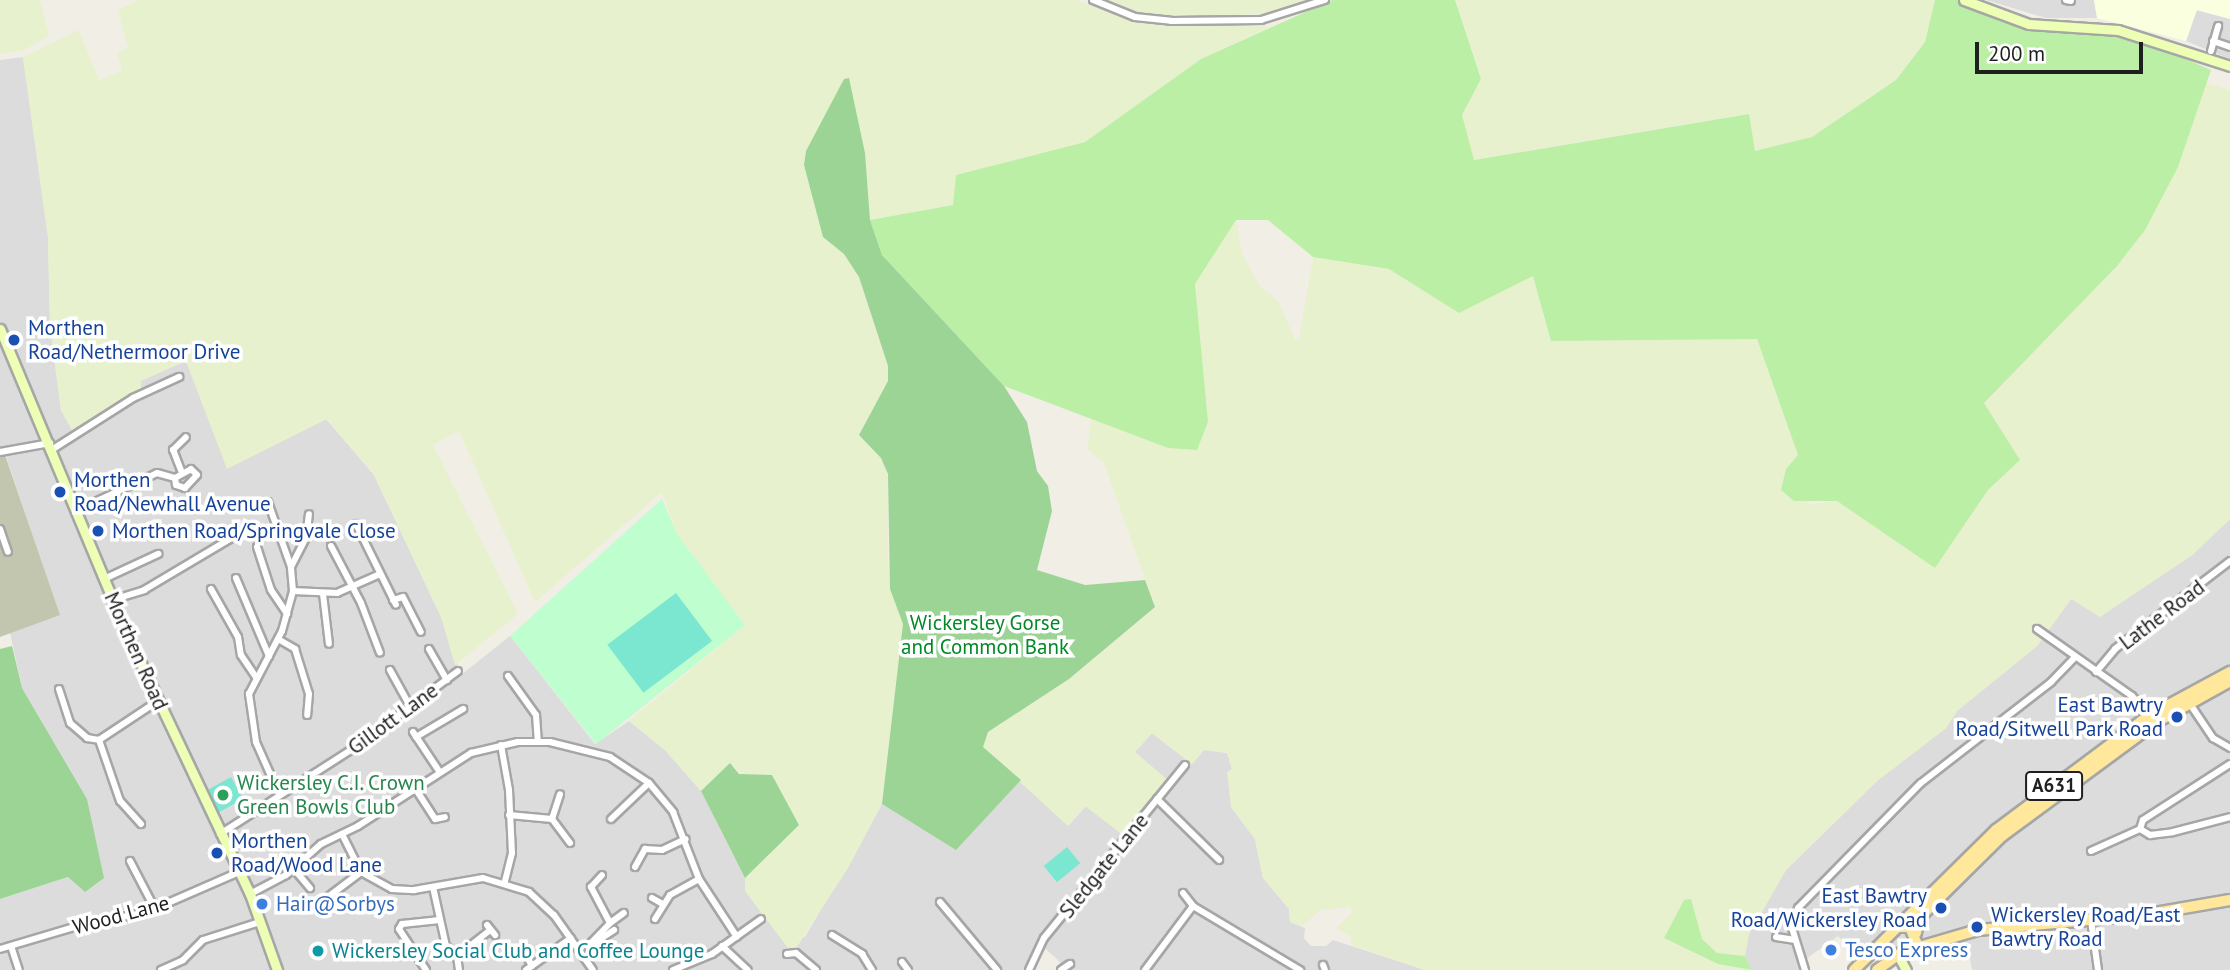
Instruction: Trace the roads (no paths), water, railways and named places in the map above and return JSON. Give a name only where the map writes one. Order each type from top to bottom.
[{"type":"main road","points":[[1964,0],[2029,24],[2118,30],[2230,66]]},
{"type":"main road","name":"Morthen Road","points":[[0,329],[52,446],[112,600],[250,894],[277,970]]},
{"type":"main road","name":"A631","points":[[1854,970],[1996,830],[2152,719],[2230,672]]},
{"type":"main road","name":"A631","points":[[2187,697],[2230,681]]},
{"type":"main road","name":"A631","points":[[1909,950],[1919,918],[2002,836],[2152,719]]},
{"type":"main road","points":[[1898,927],[1910,927],[1916,934],[1950,936],[2091,920],[2230,900]]},
{"type":"main road","points":[[1877,970],[1909,950],[1950,936]]},
{"type":"main road","points":[[1878,947],[1906,970]]},
{"type":"street","points":[[1093,0],[1135,17],[1184,21],[1261,20],[1325,0]]},
{"type":"street","points":[[2211,51],[2218,26]]},
{"type":"street","points":[[2214,41],[2230,47]]},
{"type":"street","points":[[0,452],[52,446],[133,398],[179,377]]},
{"type":"street","points":[[182,472],[173,450],[186,437]]},
{"type":"street","points":[[78,510],[157,473],[175,478],[182,488],[197,478],[194,470],[182,472],[175,478]]},
{"type":"street","points":[[268,502],[291,567],[293,591],[278,639],[249,694],[253,732],[279,794]]},
{"type":"street","points":[[291,567],[306,538],[309,514]]},
{"type":"street","points":[[367,524],[357,526],[380,574],[395,603],[403,597],[421,632]]},
{"type":"street","points":[[0,529],[8,552]]},
{"type":"street","points":[[112,600],[144,590],[230,539]]},
{"type":"street","points":[[329,545],[353,587],[380,653]]},
{"type":"street","points":[[257,547],[271,590],[287,614]]},
{"type":"street","points":[[104,579],[158,554]]},
{"type":"street","name":"Lathe Road","points":[[2096,672],[2115,649],[2230,561]]},
{"type":"street","points":[[293,591],[323,594],[353,587],[380,574]]},
{"type":"street","points":[[236,578],[270,656]]},
{"type":"street","points":[[211,589],[256,677]]},
{"type":"street","points":[[323,594],[329,644]]},
{"type":"street","points":[[2037,629],[2096,672],[2152,719]]},
{"type":"street","points":[[278,639],[295,649],[308,706],[307,715]]},
{"type":"street","points":[[429,649],[447,680]]},
{"type":"street","points":[[1805,970],[1794,940],[1792,921],[1798,908],[1921,783],[2051,682],[2076,657]]},
{"type":"street","points":[[390,670],[411,708]]},
{"type":"street","name":"Gillott Lane","points":[[220,834],[411,708],[458,671]]},
{"type":"street","points":[[508,676],[536,715],[538,741]]},
{"type":"street","points":[[58,690],[69,723],[87,738],[99,740],[158,701]]},
{"type":"street","points":[[2187,697],[2213,738],[2230,748]]},
{"type":"street","points":[[308,706],[317,707]]},
{"type":"street","points":[[439,771],[415,734],[463,709]]},
{"type":"street","points":[[99,740],[117,794],[141,824]]},
{"type":"street","points":[[250,894],[294,869],[313,849],[342,834],[471,753],[500,745],[538,741],[599,752],[649,783],[673,812],[686,839],[699,879],[737,937]]},
{"type":"street","points":[[500,745],[512,853],[505,881]]},
{"type":"street","points":[[2091,851],[2140,829],[2143,820],[2230,764]]},
{"type":"street","name":"Sledgate Lane","points":[[1029,970],[1044,938],[1185,765]]},
{"type":"street","points":[[611,819],[649,783]]},
{"type":"street","points":[[415,788],[435,819]]},
{"type":"street","points":[[552,819],[560,794]]},
{"type":"street","points":[[1157,800],[1219,860]]},
{"type":"street","points":[[509,814],[552,819],[570,843]]},
{"type":"street","points":[[128,822],[134,817]]},
{"type":"street","points":[[429,826],[435,819],[445,817]]},
{"type":"street","points":[[2140,829],[2150,835],[2173,832],[2230,817]]},
{"type":"street","points":[[342,834],[361,872],[399,890],[433,887],[473,878],[505,881],[540,900],[593,970]]},
{"type":"street","points":[[627,860],[636,864],[645,849],[662,850],[686,839]]},
{"type":"street","points":[[130,861],[155,909]]},
{"type":"street","points":[[294,869],[310,888]]},
{"type":"street","name":"Wood Lane","points":[[0,949],[155,909],[239,872]]},
{"type":"street","points":[[320,903],[361,872]]},
{"type":"street","points":[[587,874],[610,923]]},
{"type":"street","points":[[592,882],[602,875]]},
{"type":"street","points":[[655,919],[663,904],[675,891],[699,879]]},
{"type":"street","points":[[433,887],[446,946],[457,956],[459,970]]},
{"type":"street","points":[[1183,893],[1193,906],[1300,970]]},
{"type":"street","points":[[652,898],[663,904]]},
{"type":"street","points":[[940,902],[997,970]]},
{"type":"street","points":[[1145,970],[1193,906]]},
{"type":"street","points":[[589,946],[610,923],[624,914]]},
{"type":"street","points":[[673,970],[685,968],[723,946],[761,919]]},
{"type":"street","points":[[423,969],[399,929],[402,924],[440,920]]},
{"type":"street","points":[[2091,920],[2098,970]]},
{"type":"street","points":[[161,970],[171,968],[203,940],[260,922]]},
{"type":"street","points":[[580,951],[614,930]]},
{"type":"street","points":[[457,956],[490,931]]},
{"type":"street","points":[[832,935],[862,954],[872,970]]},
{"type":"street","points":[[1776,937],[1794,940]]},
{"type":"street","points":[[524,951],[529,968],[570,938]]},
{"type":"street","points":[[11,946],[19,970]]},
{"type":"street","points":[[723,946],[748,970]]},
{"type":"street","points":[[787,954],[796,953],[816,970]]},
{"type":"street","points":[[902,962],[908,970]]},
{"type":"street","points":[[1061,970],[1070,964]]},
{"type":"place","name":"Morthen Road/Nethermoor Drive","points":[[14,340]]},
{"type":"place","name":"Morthen Road/Newhall Avenue","points":[[60,492]]},
{"type":"place","name":"Morthen Road/Springvale Close","points":[[98,531]]},
{"type":"place","name":"East Bawtry Road/Sitwell Park Road","points":[[2177,717]]},
{"type":"place","name":"Wickersley C.I. Crown Green Bowls Club","points":[[223,795]]},
{"type":"place","name":"Morthen Road/Wood Lane","points":[[217,853]]},
{"type":"place","name":"Hair@Sorbys","points":[[262,904]]},
{"type":"place","name":"East Bawtry Road/Wickersley Road","points":[[1941,908]]},
{"type":"place","name":"Wickersley Road/East Bawtry Road","points":[[1977,927]]},
{"type":"place","name":"Tesco Express","points":[[1831,950]]},
{"type":"place","name":"Wickersley Social Club and Coffee Lounge","points":[[318,951]]},
{"type":"park label","name":"Wickersley Gorse and Common Bank","points":[[985,635]]}]
